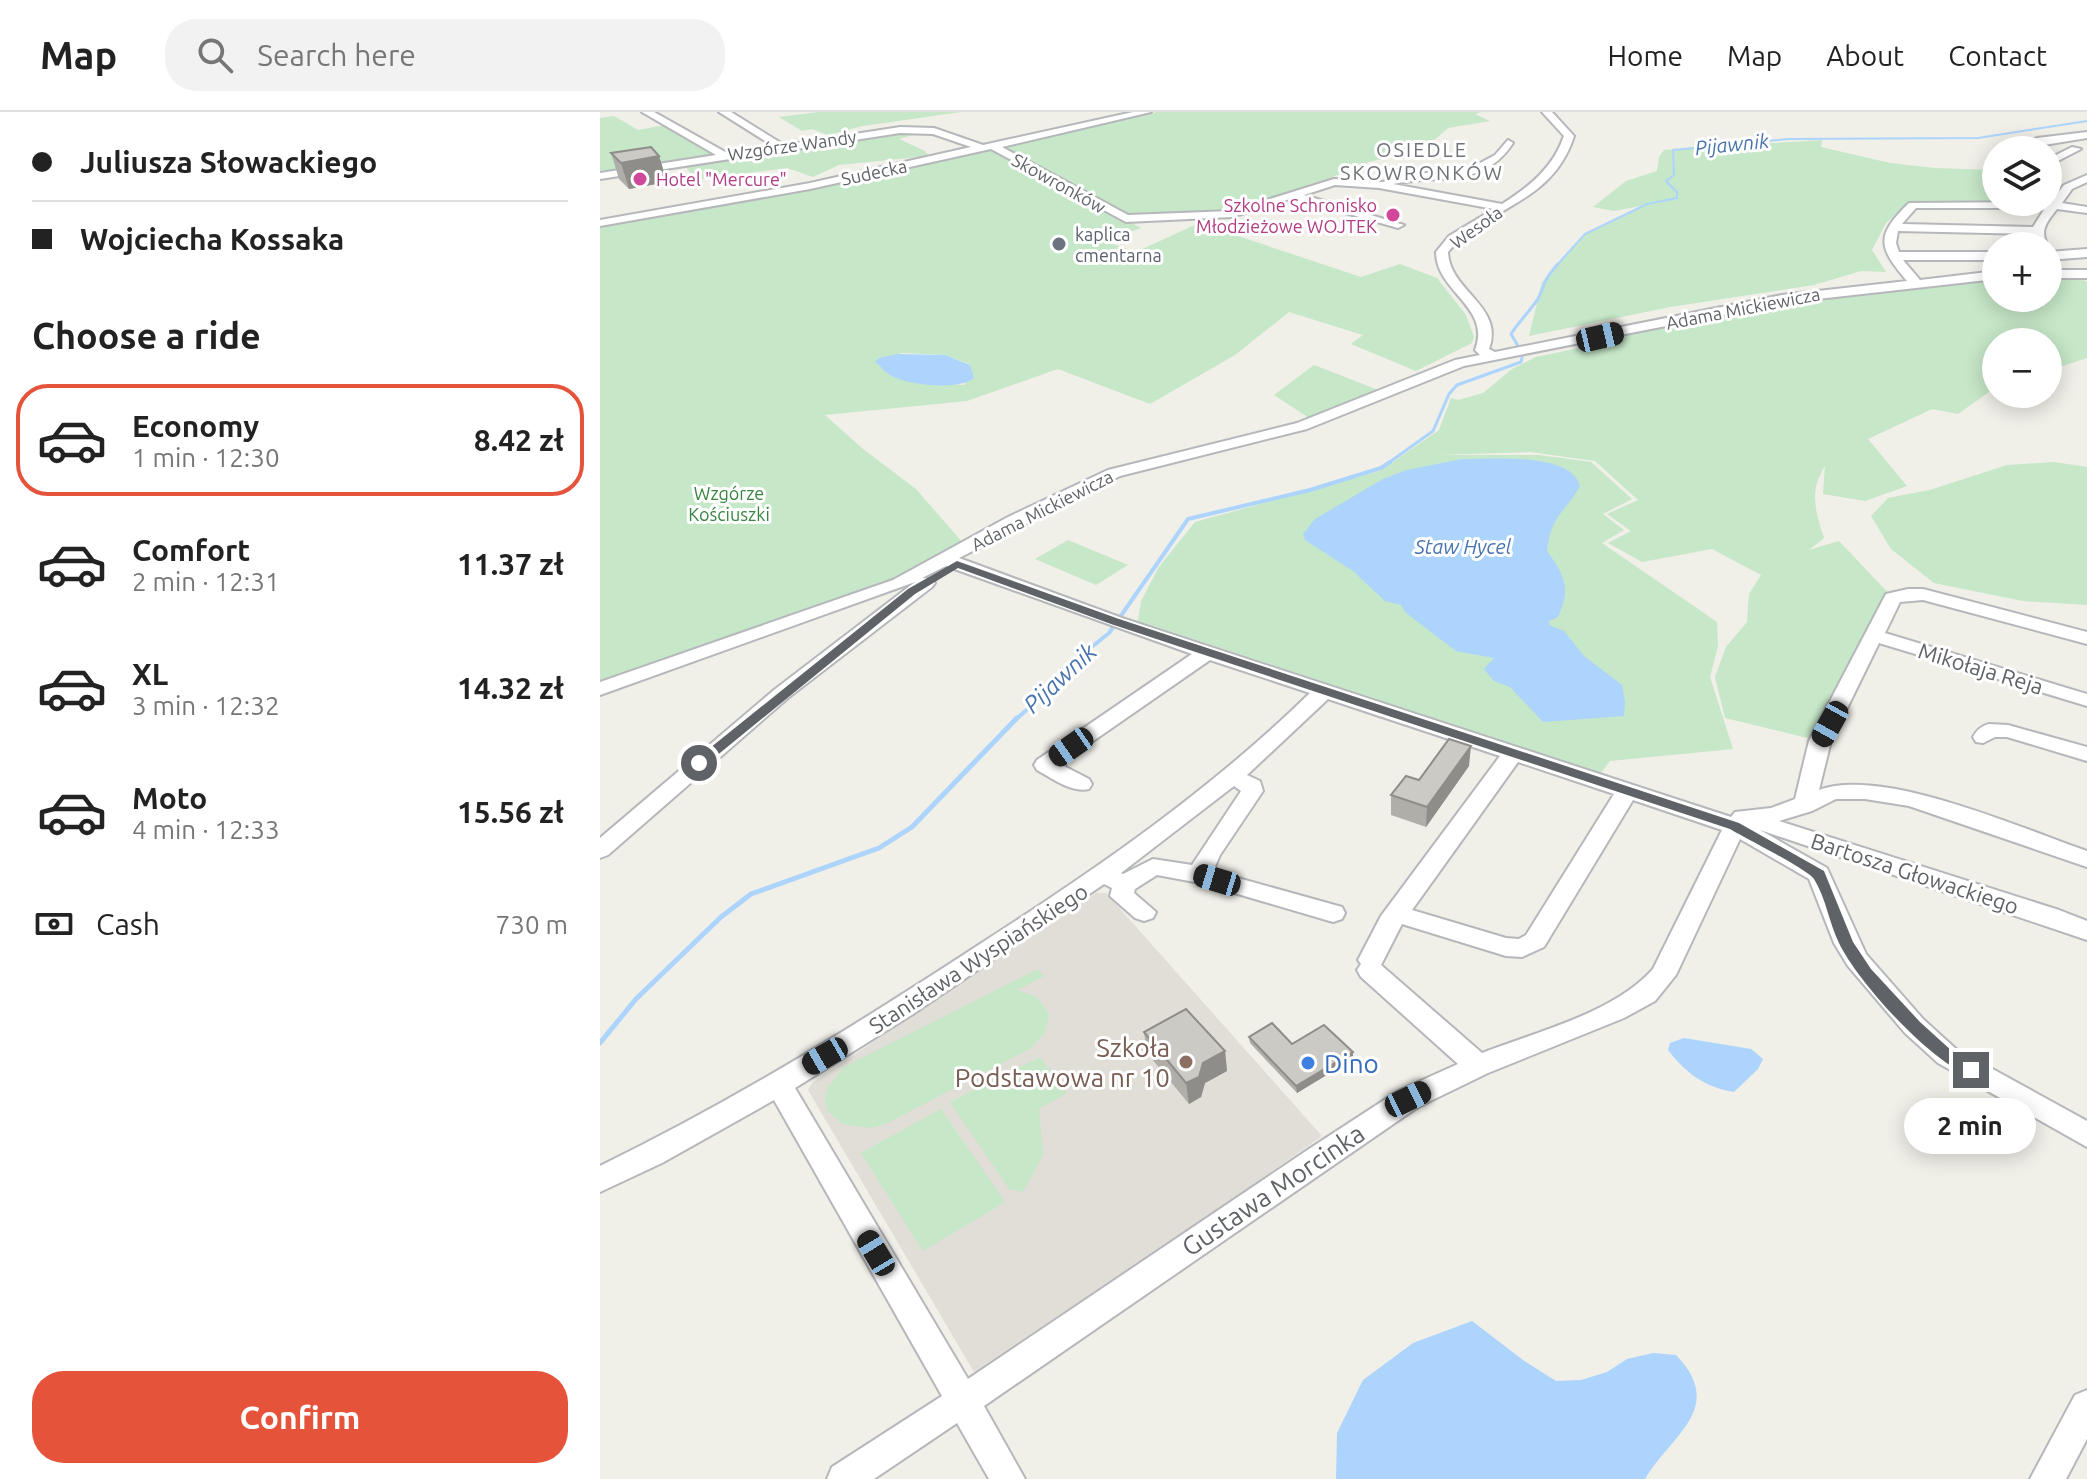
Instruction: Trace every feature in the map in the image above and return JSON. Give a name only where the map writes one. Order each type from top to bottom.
[{"type":"street","points":[[647,112],[723,155]]},
{"type":"street","points":[[724,112],[781,147]]},
{"type":"street","name":"Sudecka","points":[[600,223],[795,189],[1146,112]]},
{"type":"street","name":"Wesoła","points":[[1492,356],[1482,350],[1487,330],[1480,313],[1443,265],[1442,252],[1453,239],[1539,184],[1558,165],[1569,136],[1547,112]]},
{"type":"street","name":"Wzgórze Wandy","points":[[600,176],[723,155],[919,129],[988,147]]},
{"type":"street","points":[[2062,138],[2087,135]]},
{"type":"street","points":[[1379,185],[1409,177],[1460,173],[1485,166],[1499,157],[1508,143]]},
{"type":"street","points":[[2062,146],[2082,150]]},
{"type":"street","name":"Skowronków","points":[[988,147],[1126,219],[1232,214],[1327,183],[1379,185],[1501,207]]},
{"type":"street","points":[[2062,158],[2082,150]]},
{"type":"street","points":[[2062,188],[2086,179]]},
{"type":"street","points":[[1293,195],[1398,225]]},
{"type":"street","points":[[1915,282],[1894,256],[1889,237],[1892,227],[1913,205],[1982,205]]},
{"type":"street","points":[[2062,206],[2087,210]]},
{"type":"street","points":[[1892,227],[2036,231],[2047,216]]},
{"type":"street","points":[[2062,253],[2087,253]]},
{"type":"street","points":[[1894,256],[1982,256]]},
{"type":"street","points":[[2062,266],[2071,274]]},
{"type":"street","points":[[2062,274],[2087,274]]},
{"type":"street","name":"Adama Mickiewicza","points":[[905,588],[952,562],[1014,521],[1114,473],[1302,426],[1460,363],[1782,299],[1982,276]]},
{"type":"street","name":"Bartosza Głowackiego","points":[[952,562],[1118,623],[1627,791],[1739,821],[2050,916],[2087,931]]},
{"type":"street","points":[[600,689],[905,588]]},
{"type":"street","points":[[600,850],[905,588]]},
{"type":"street","points":[[1804,806],[1820,741],[1893,598],[1908,594],[1968,605],[2087,638]]},
{"type":"street","name":"Mikołaja Reja","points":[[1875,636],[2087,700]]},
{"type":"street","points":[[1081,784],[1045,765],[1208,652]]},
{"type":"street","name":"Stanisława Wyspiańskiego","points":[[600,1180],[873,1028],[1114,880],[1324,691]]},
{"type":"street","points":[[1983,737],[1989,730],[2008,731],[2087,754]]},
{"type":"street","points":[[1478,1066],[1370,965],[1397,914],[1513,753]]},
{"type":"street","points":[[1200,875],[1209,854],[1252,791],[1252,786],[1244,780],[1231,776]]},
{"type":"street","points":[[1397,914],[1506,947],[1522,948],[1535,941],[1627,791]]},
{"type":"street","points":[[1739,821],[1804,806],[1834,792],[1865,792],[1912,799],[2087,859]]},
{"type":"street","points":[[1739,821],[1819,874],[1837,922],[1857,960],[1914,1026],[1947,1056],[2087,1135]]},
{"type":"street","name":"Gustawa Morcinka","points":[[844,1479],[1408,1099],[1478,1066],[1596,1020],[1646,994],[1663,975],[1677,950],[1739,821]]},
{"type":"street","points":[[1144,912],[1122,896],[1114,880],[1153,867],[1200,875],[1333,913]]},
{"type":"street","points":[[778,1083],[1008,1479]]},
{"type":"street","points":[[2047,1479],[2087,1406]]},
{"type":"shaded area","points":[[1096,893],[1106,893],[1322,1136],[1196,1225],[974,1372],[808,1090],[812,1083]]},
{"type":"green space","points":[[819,112],[961,112],[863,126],[828,135],[812,129],[802,131],[779,117]]},
{"type":"green space","points":[[1157,112],[1481,112],[1475,114],[1490,121],[1448,128],[1424,149],[1369,162],[1289,195],[1229,213],[1131,216],[1004,147]]},
{"type":"green space","points":[[614,116],[638,130],[665,125],[716,155],[600,174],[600,118]]},
{"type":"green space","points":[[910,131],[922,132],[899,139],[929,156],[839,165],[813,177],[787,168],[695,180],[684,164],[703,161],[716,164],[719,158],[759,152],[780,153],[804,146]]},
{"type":"green space","points":[[1822,140],[1821,147],[1890,163],[1982,170],[1982,202],[1908,204],[1886,223],[1872,250],[1886,272],[1861,271],[1814,285],[1670,307],[1529,336],[1542,282],[1582,236],[1645,205],[1614,211],[1593,207],[1626,181],[1657,171],[1659,157],[1664,150]]},
{"type":"green space","name":"Wzgórze Kościuszki","points":[[993,146],[1141,228],[1105,241],[1136,252],[1199,223],[1361,277],[1400,264],[1437,278],[1466,315],[1474,337],[1472,343],[1416,371],[1351,344],[1363,335],[1289,312],[1235,355],[1150,404],[1058,369],[967,401],[825,415],[863,449],[916,489],[963,543],[902,578],[600,689],[600,223],[766,195]],"holes":[[[903,353],[945,355],[969,364],[972,374],[964,385],[899,379],[888,374],[876,362],[879,358]]]},
{"type":"green space","points":[[2062,274],[2071,274],[2087,282],[2087,358],[2062,366],[2062,328],[1982,328],[1982,397],[1958,414],[1932,409],[1868,439],[1907,486],[1865,501],[1823,494],[1825,466],[1815,492],[1824,538],[1809,550],[1839,541],[1893,598],[1820,741],[1725,718],[1715,677],[1726,647],[1747,622],[1749,594],[1761,575],[1712,549],[1642,562],[1608,543],[1631,531],[1607,514],[1638,500],[1595,461],[1530,452],[1437,455],[1539,455],[1591,462],[1632,499],[1603,514],[1624,530],[1602,543],[1717,622],[1718,646],[1710,677],[1733,749],[1610,761],[1601,773],[1138,621],[1141,601],[1159,567],[1195,522],[1380,471],[1439,430],[1451,398],[1458,400],[1483,393],[1512,369],[1536,357],[1608,342],[1679,319],[1741,306],[1982,277],[1982,312],[2062,312]]},
{"type":"green space","points":[[1314,365],[1381,391],[1363,395],[1309,418],[1274,395]]},
{"type":"green space","points":[[2054,462],[2087,467],[2087,605],[2023,601],[1934,583],[1891,549],[1871,516],[1888,498],[1930,490],[2007,465]]},
{"type":"green space","points":[[1068,540],[1128,565],[1096,585],[1035,559]]},
{"type":"green space","points":[[1038,969],[1044,976],[1017,990],[1037,997],[1049,1014],[1045,1033],[1031,1048],[888,1123],[871,1128],[842,1124],[827,1110],[827,1088],[844,1067]]},
{"type":"green space","points":[[1040,1057],[1067,1093],[1039,1109],[1043,1155],[1023,1192],[1009,1189],[950,1102]]},
{"type":"green space","points":[[941,1109],[1005,1202],[923,1251],[861,1153]]},
{"type":"water","points":[[897,354],[945,355],[970,365],[974,378],[945,385],[898,379],[875,362]]},
{"type":"water","name":"Staw Hycel","points":[[1462,459],[1528,460],[1562,467],[1574,475],[1580,486],[1555,522],[1547,551],[1562,575],[1565,590],[1558,617],[1549,621],[1549,625],[1564,631],[1584,656],[1622,685],[1624,716],[1543,722],[1510,687],[1494,681],[1484,669],[1494,658],[1456,651],[1406,613],[1401,605],[1385,601],[1353,571],[1305,540],[1303,534],[1315,519],[1383,479],[1407,470]]},
{"type":"water","points":[[1684,1038],[1751,1049],[1763,1059],[1758,1069],[1734,1092],[1723,1090],[1696,1078],[1668,1050],[1670,1043]]},
{"type":"water","points":[[1472,1321],[1556,1381],[1581,1380],[1607,1372],[1627,1359],[1653,1353],[1676,1355],[1690,1374],[1696,1391],[1695,1406],[1680,1434],[1645,1479],[1336,1479],[1337,1433],[1363,1380],[1413,1343]]},
{"type":"building","points":[[651,147],[659,156],[621,163],[611,153]]},
{"type":"building","points":[[1449,739],[1471,746],[1427,807],[1391,795],[1406,776],[1419,780]]},
{"type":"building","points":[[1186,1009],[1225,1051],[1203,1063],[1199,1077],[1186,1083],[1144,1032]]},
{"type":"building","name":"Dino","points":[[1272,1023],[1292,1044],[1324,1025],[1353,1052],[1296,1086],[1249,1037]]},
{"type":"waterway","name":"Pijawnik","points":[[1556,266],[1585,234],[1647,204],[1677,198],[1677,192],[1666,181],[1674,175],[1673,150],[1788,139],[1978,138],[2087,121]]},
{"type":"waterway","name":"Pijawnik","points":[[1518,346],[1511,334],[1537,300],[1548,276],[1558,264]]},
{"type":"waterway","name":"Pijawnik","points":[[1387,464],[1433,431],[1449,394],[1457,385],[1521,362],[1523,353]]},
{"type":"waterway","name":"Pijawnik","points":[[1015,720],[1050,690],[1062,671],[1109,633],[1188,519],[1310,490],[1387,464]]},
{"type":"waterway","name":"Pijawnik","points":[[600,1043],[636,999],[721,917],[751,894],[879,848],[912,827],[1015,720]]},
{"type":"place","name":"Hotel \"Mercure\"","points":[[640,179]]},
{"type":"place","name":"Szkolne Schronisko Młodzieżowe WOJTEK","points":[[1393,215]]},
{"type":"place","name":"kaplica cmentarna","points":[[1059,244]]},
{"type":"place","name":"Szkoła Podstawowa nr 10","points":[[1186,1062]]},
{"type":"place","name":"Dino","points":[[1308,1063]]},
{"type":"district","name":"OSIEDLE SKOWRONKÓW","points":[[1422,160]]},
{"type":"route","points":[[699,763],[781,694],[912,592],[957,564],[1115,622],[1735,826],[1819,874],[1846,943],[1866,972],[1914,1026],[1947,1056],[1971,1070]]}]
